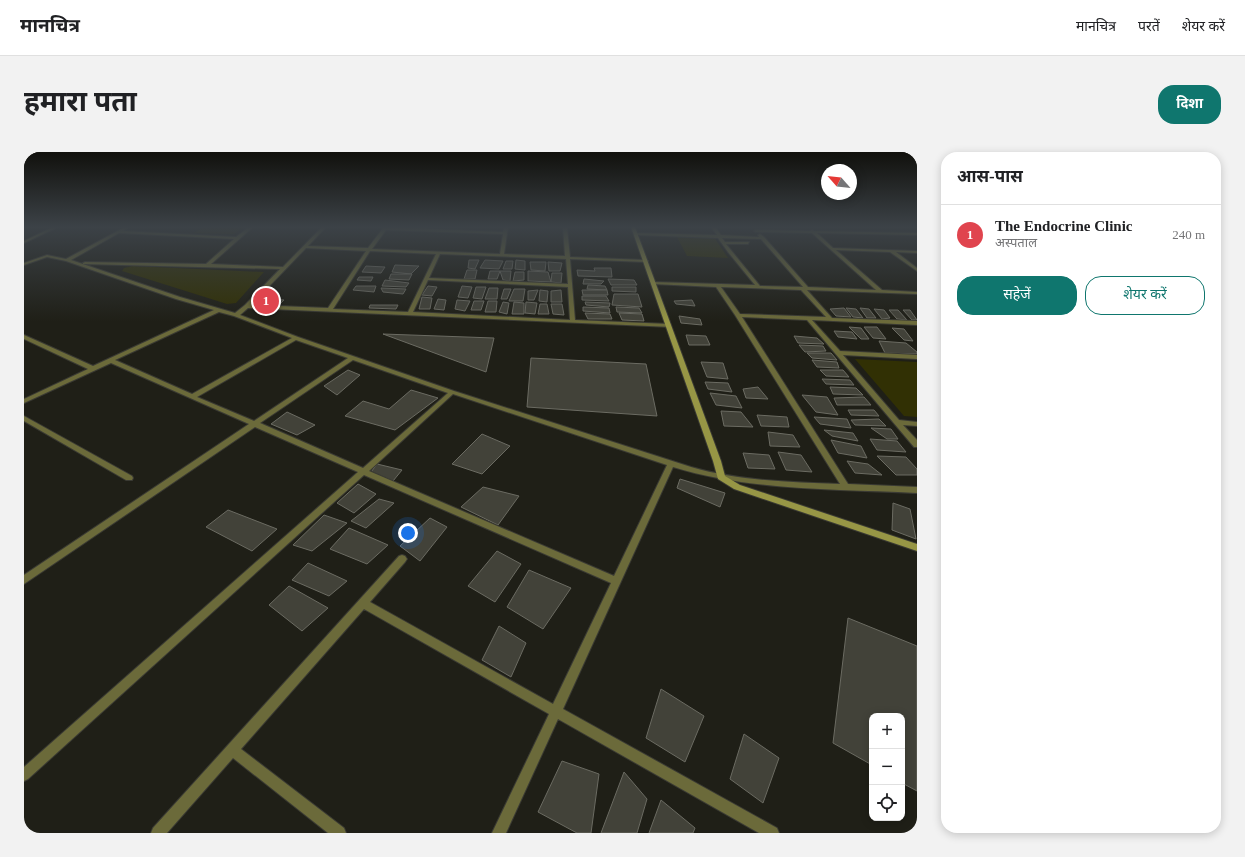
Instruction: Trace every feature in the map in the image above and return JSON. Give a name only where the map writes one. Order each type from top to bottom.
[{"type":"street","points":[[24,264],[39,259]]},
{"type":"street","points":[[62,259],[96,264],[207,264],[284,268]]},
{"type":"street","points":[[207,264],[213,259]]},
{"type":"street","points":[[236,315],[247,306],[293,259]]},
{"type":"street","points":[[329,310],[363,259]]},
{"type":"street","points":[[410,314],[436,259]]},
{"type":"street","points":[[568,259],[573,322]]},
{"type":"street","points":[[588,259],[646,261],[717,461],[721,477],[737,487],[917,548]]},
{"type":"street","points":[[737,259],[759,287]]},
{"type":"street","points":[[780,259],[830,319]]},
{"type":"street","points":[[843,259],[881,292]]},
{"type":"street","points":[[902,259],[916,269]]},
{"type":"street","points":[[69,260],[236,315],[296,338],[452,392],[671,464],[721,477],[791,484],[917,490]]},
{"type":"street","points":[[426,279],[570,286]]},
{"type":"street","points":[[653,283],[917,293]]},
{"type":"street","points":[[718,286],[738,315],[845,486]]},
{"type":"street","points":[[247,306],[669,326]]},
{"type":"street","points":[[24,401],[218,310]]},
{"type":"street","points":[[738,315],[917,323]]},
{"type":"street","points":[[808,318],[917,445]]},
{"type":"street","points":[[24,338],[92,368]]},
{"type":"street","points":[[192,397],[296,338]]},
{"type":"street","points":[[837,353],[917,357]]},
{"type":"street","points":[[24,580],[353,357]]},
{"type":"street","points":[[110,360],[363,472],[616,581]]},
{"type":"street","points":[[24,775],[452,392]]},
{"type":"street","points":[[24,418],[129,478]]},
{"type":"street","points":[[897,422],[917,424]]},
{"type":"street","points":[[499,833],[671,464]]},
{"type":"street","points":[[902,489],[917,494]]},
{"type":"street","points":[[158,833],[402,559]]},
{"type":"street","points":[[363,602],[772,833]]},
{"type":"street","points":[[232,750],[340,833]]},
{"type":"shaded area","points":[[133,266],[264,272],[236,303],[227,304],[122,271],[124,268]]},
{"type":"shaded area","points":[[855,359],[917,362],[917,417],[904,416]]},
{"type":"building","points":[[469,260],[479,260],[475,269],[468,268]]},
{"type":"building","points":[[485,260],[503,261],[499,269],[480,268]]},
{"type":"building","points":[[516,260],[525,261],[525,270],[515,269]]},
{"type":"building","points":[[506,261],[513,261],[512,269],[503,269]]},
{"type":"building","points":[[530,262],[546,262],[545,271],[531,270]]},
{"type":"building","points":[[548,262],[562,263],[560,271],[549,271]]},
{"type":"building","points":[[395,265],[419,266],[411,274],[392,272]]},
{"type":"building","points":[[366,266],[385,267],[381,273],[362,272]]},
{"type":"building","points":[[594,268],[611,268],[612,277],[578,276],[577,270],[595,271]]},
{"type":"building","points":[[467,270],[477,270],[475,279],[464,279]]},
{"type":"building","points":[[490,271],[500,271],[497,279],[488,279]]},
{"type":"building","points":[[500,271],[511,271],[510,281],[503,280]]},
{"type":"building","points":[[528,271],[548,272],[551,282],[528,281]]},
{"type":"building","points":[[515,272],[524,272],[524,280],[513,281]]},
{"type":"building","points":[[552,273],[562,273],[561,283],[551,282]]},
{"type":"building","points":[[391,274],[412,274],[409,280],[389,279]]},
{"type":"building","points":[[359,277],[373,277],[371,281],[357,280]]},
{"type":"building","points":[[584,279],[604,281],[601,284],[583,284]]},
{"type":"building","points":[[608,279],[634,280],[637,285],[611,285]]},
{"type":"building","points":[[385,280],[409,283],[406,287],[382,286]]},
{"type":"building","points":[[588,285],[605,286],[607,290],[587,289]]},
{"type":"building","points":[[356,286],[376,286],[374,292],[353,290]]},
{"type":"building","points":[[428,286],[437,287],[432,296],[422,295]]},
{"type":"building","points":[[462,286],[472,287],[468,298],[458,297]]},
{"type":"building","points":[[476,287],[486,287],[482,299],[473,298]]},
{"type":"building","points":[[612,287],[636,287],[636,292],[612,291]]},
{"type":"building","points":[[381,288],[406,289],[403,294],[383,292]]},
{"type":"building","points":[[489,288],[498,288],[497,299],[485,299]]},
{"type":"building","points":[[504,289],[511,289],[507,299],[501,299]]},
{"type":"building","points":[[514,289],[525,289],[523,301],[509,301]]},
{"type":"building","points":[[538,290],[534,300],[528,300],[528,291]]},
{"type":"building","points":[[540,290],[548,291],[547,302],[539,301]]},
{"type":"building","points":[[561,290],[562,302],[551,302],[551,291]]},
{"type":"building","points":[[582,290],[607,290],[608,295],[583,295]]},
{"type":"building","points":[[614,294],[638,294],[642,307],[612,305]]},
{"type":"building","points":[[582,296],[606,296],[609,301],[582,300]]},
{"type":"building","points":[[422,297],[432,298],[430,309],[419,309]]},
{"type":"building","points":[[261,298],[284,300],[278,306],[254,305]]},
{"type":"building","points":[[438,299],[446,300],[444,310],[434,309]]},
{"type":"building","points":[[457,300],[470,301],[465,311],[455,309]]},
{"type":"building","points":[[692,300],[695,306],[676,304],[674,301]]},
{"type":"building","points":[[474,301],[484,301],[481,310],[471,310]]},
{"type":"building","points":[[488,301],[497,301],[496,312],[485,312]]},
{"type":"building","points":[[503,302],[509,303],[507,314],[499,312]]},
{"type":"building","points":[[514,302],[524,303],[524,314],[512,314]]},
{"type":"building","points":[[526,302],[537,303],[535,314],[525,313]]},
{"type":"building","points":[[585,302],[610,303],[609,307],[586,305]]},
{"type":"building","points":[[540,304],[547,304],[549,314],[538,314]]},
{"type":"building","points":[[551,304],[562,304],[564,315],[553,314]]},
{"type":"building","points":[[370,305],[398,305],[396,309],[369,308]]},
{"type":"building","points":[[583,307],[609,308],[610,313],[583,311]]},
{"type":"building","points":[[616,307],[639,308],[642,313],[617,312]]},
{"type":"building","points":[[844,308],[851,317],[836,316],[830,309]]},
{"type":"building","points":[[846,308],[856,309],[863,318],[853,317]]},
{"type":"building","points":[[860,308],[869,309],[876,318],[867,318]]},
{"type":"building","points":[[874,309],[884,310],[890,318],[882,319]]},
{"type":"building","points":[[889,310],[898,310],[907,320],[897,319]]},
{"type":"building","points":[[903,310],[910,310],[917,320],[912,320]]},
{"type":"building","points":[[585,313],[610,314],[612,319],[588,319]]},
{"type":"building","points":[[619,313],[642,314],[644,321],[622,320]]},
{"type":"building","points":[[679,316],[700,319],[702,325],[681,323]]},
{"type":"building","points":[[849,327],[861,328],[869,339],[861,339]]},
{"type":"building","points":[[864,327],[877,327],[886,339],[873,338]]},
{"type":"building","points":[[892,328],[904,329],[913,341],[904,340]]},
{"type":"building","points":[[834,331],[852,332],[857,339],[838,337]]},
{"type":"building","points":[[383,334],[494,338],[486,372]]},
{"type":"building","points":[[686,335],[706,336],[710,345],[689,345]]},
{"type":"building","points":[[794,336],[817,338],[824,344],[798,343]]},
{"type":"building","points":[[879,341],[906,343],[917,352],[917,354],[885,353]]},
{"type":"building","points":[[799,345],[823,346],[826,351],[805,352]]},
{"type":"building","points":[[807,353],[831,353],[837,360],[812,358]]},
{"type":"building","points":[[531,358],[646,364],[657,416],[527,407]]},
{"type":"building","points":[[812,360],[837,362],[839,368],[817,367]]},
{"type":"building","points":[[701,362],[723,363],[728,379],[707,377]]},
{"type":"building","points":[[348,370],[360,375],[337,395],[324,386]]},
{"type":"building","points":[[820,370],[843,370],[849,377],[826,376]]},
{"type":"building","points":[[822,379],[850,380],[854,385],[826,384]]},
{"type":"building","points":[[705,382],[728,383],[732,392],[708,389]]},
{"type":"building","points":[[758,387],[768,399],[746,398],[743,389]]},
{"type":"building","points":[[830,387],[856,388],[863,395],[833,394]]},
{"type":"building","points":[[411,390],[438,398],[395,430],[345,416],[363,401],[389,409]]},
{"type":"building","points":[[710,393],[736,396],[742,408],[716,405]]},
{"type":"building","points":[[802,395],[827,397],[838,415],[816,412]]},
{"type":"building","points":[[864,397],[871,405],[837,405],[834,398]]},
{"type":"building","points":[[848,410],[874,410],[879,416],[851,415]]},
{"type":"building","points":[[721,411],[741,412],[753,427],[724,426]]},
{"type":"building","points":[[287,412],[315,425],[297,435],[271,424]]},
{"type":"building","points":[[757,415],[787,417],[789,427],[761,426]]},
{"type":"building","points":[[814,417],[847,419],[851,428],[820,424]]},
{"type":"building","points":[[879,419],[886,426],[855,425],[851,420]]},
{"type":"building","points":[[871,428],[891,429],[898,439],[887,439]]},
{"type":"building","points":[[824,430],[853,433],[858,441],[832,436]]},
{"type":"building","points":[[768,432],[793,435],[800,447],[770,446]]},
{"type":"building","points":[[482,434],[510,446],[482,474],[452,464]]},
{"type":"building","points":[[870,439],[897,441],[906,452],[877,450]]},
{"type":"building","points":[[831,440],[861,446],[867,458],[838,453]]},
{"type":"building","points":[[778,452],[801,455],[812,472],[786,470]]},
{"type":"building","points":[[743,453],[769,455],[775,469],[748,468]]},
{"type":"building","points":[[877,456],[906,457],[917,469],[917,475],[896,475]]},
{"type":"building","points":[[847,461],[868,464],[882,475],[855,473]]},
{"type":"building","points":[[377,464],[402,470],[393,481],[371,472]]},
{"type":"building","points":[[680,479],[725,493],[720,507],[677,488]]},
{"type":"building","points":[[358,484],[376,494],[354,513],[337,503]]},
{"type":"building","points":[[483,487],[519,496],[498,525],[461,507]]},
{"type":"building","points":[[379,499],[394,503],[366,528],[351,521]]},
{"type":"building","points":[[893,503],[910,509],[916,539],[892,530]]},
{"type":"building","points":[[228,510],[277,529],[252,551],[206,527]]},
{"type":"building","points":[[324,515],[347,523],[312,551],[293,545]]},
{"type":"building","points":[[430,518],[447,527],[420,561],[400,546]]},
{"type":"building","points":[[349,528],[388,545],[367,564],[330,549]]},
{"type":"building","points":[[497,551],[521,564],[495,602],[468,586]]},
{"type":"building","points":[[308,563],[347,581],[329,596],[292,580]]},
{"type":"building","points":[[529,570],[571,588],[543,629],[507,607]]},
{"type":"building","points":[[289,586],[328,608],[302,631],[269,605]]},
{"type":"building","points":[[848,618],[917,646],[917,791],[905,785],[905,713],[869,713],[869,763],[833,743]]},
{"type":"building","points":[[499,626],[526,643],[511,677],[482,660]]},
{"type":"building","points":[[661,689],[704,716],[685,762],[646,738]]},
{"type":"building","points":[[744,734],[779,758],[763,803],[730,779]]},
{"type":"building","points":[[562,761],[599,774],[591,833],[577,833],[538,812]]},
{"type":"building","points":[[624,772],[647,799],[637,833],[601,833]]},
{"type":"building","points":[[661,800],[695,828],[693,833],[649,833]]},
{"type":"place","name":"The Endocrine Clinic","points":[[266,301]]}]
